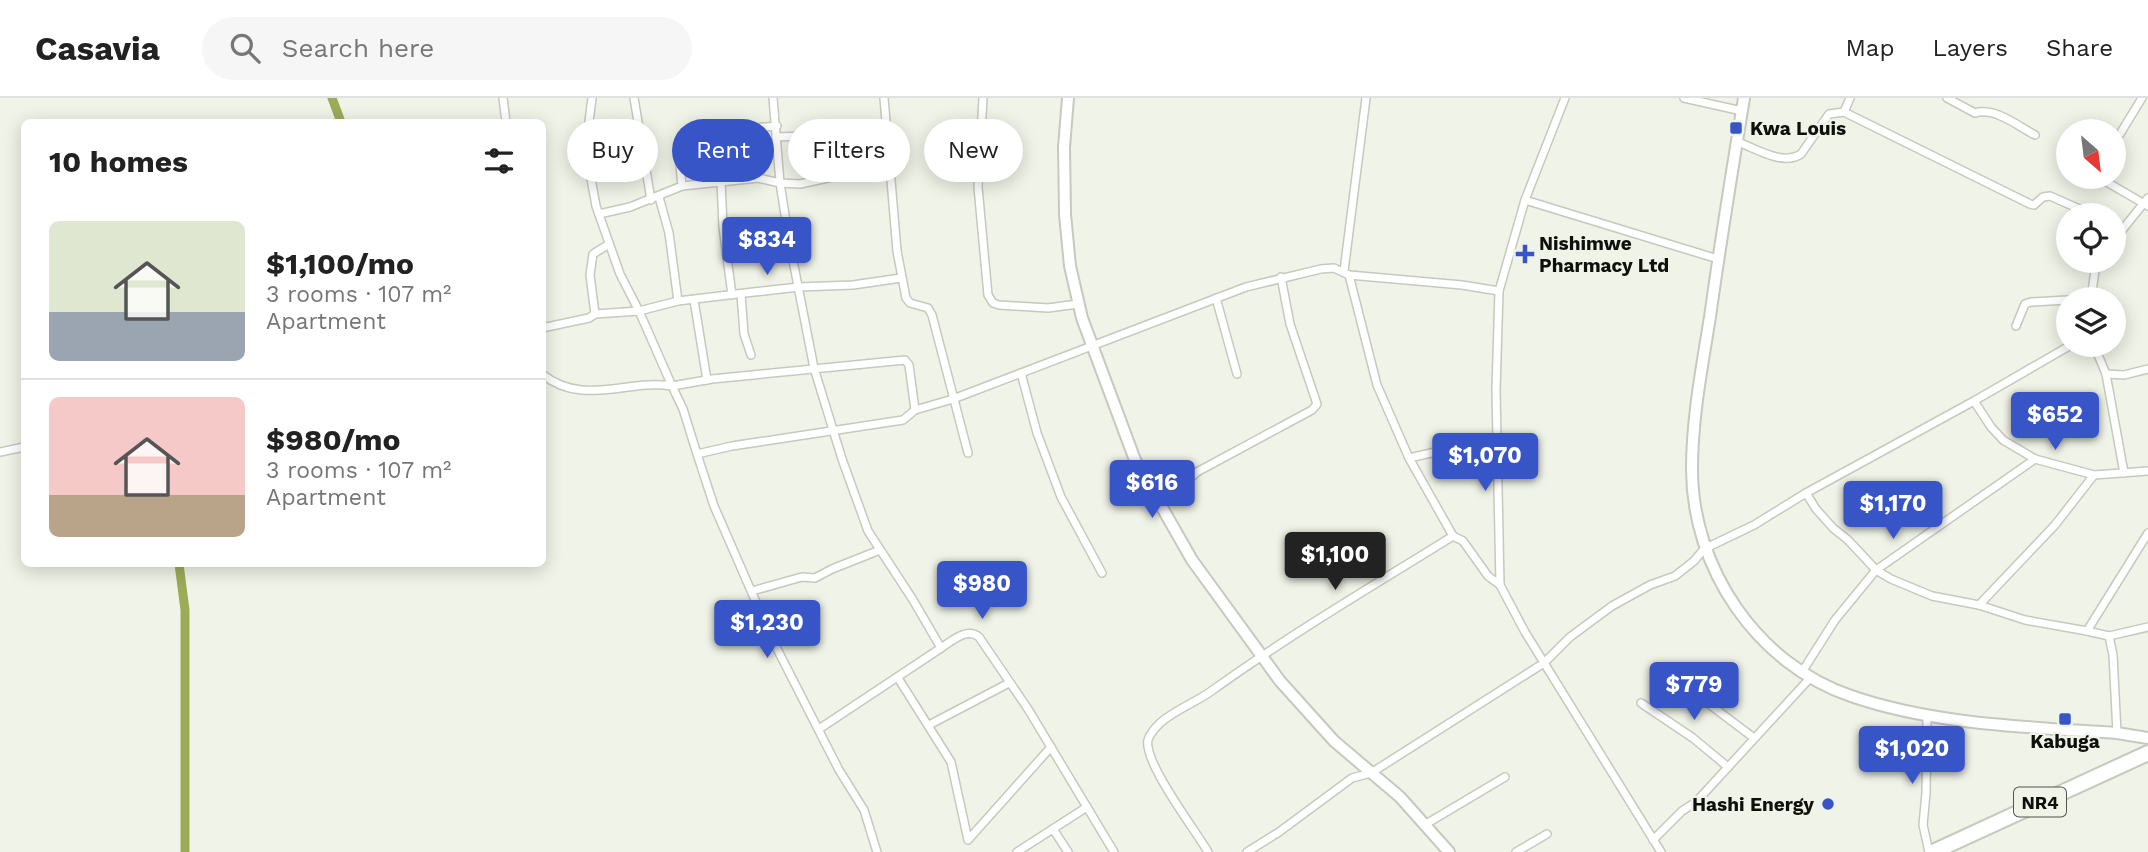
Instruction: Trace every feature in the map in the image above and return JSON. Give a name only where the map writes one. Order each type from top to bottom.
[{"type":"highway","name":"NR4","points":[[1931,852],[2148,753]]},
{"type":"street","points":[[503,98],[506,119]]},
{"type":"street","points":[[592,98],[587,137],[588,162],[599,214],[620,274],[683,409],[713,506],[787,670],[839,770],[864,810],[877,852]]},
{"type":"street","points":[[634,98],[655,199],[669,233],[678,301]]},
{"type":"street","points":[[773,98],[780,183],[814,368],[868,531],[941,648]]},
{"type":"street","points":[[884,98],[885,119]]},
{"type":"street","points":[[983,98],[978,187],[988,295],[993,303],[999,305],[1048,308],[1078,304]]},
{"type":"street","points":[[1069,98],[1064,146],[1065,214],[1070,266],[1078,304],[1132,453],[1192,560],[1296,701],[1335,741],[1400,797],[1449,852]]},
{"type":"street","points":[[1366,98],[1347,273],[1377,385],[1409,458],[1453,536],[1463,541],[1488,576],[1500,585],[1544,663],[1661,852]]},
{"type":"street","points":[[1500,585],[1496,390],[1499,291],[1525,200],[1565,98]]},
{"type":"street","points":[[1684,98],[1742,111]]},
{"type":"street","points":[[1744,98],[1696,412],[1692,468],[1693,493],[1704,549],[1721,583],[1750,626],[1806,675],[1848,695],[1878,705],[1927,715],[2148,738]]},
{"type":"street","points":[[1844,113],[1850,98]]},
{"type":"street","points":[[1947,98],[1975,113],[1984,111],[1996,114],[2035,135]]},
{"type":"street","points":[[2126,124],[2142,98]]},
{"type":"street","points":[[1738,142],[1782,159],[1795,158],[1801,154],[1829,114],[1844,113],[2030,204],[2034,205],[2043,197],[2050,196],[2066,203]]},
{"type":"street","points":[[682,186],[678,145],[681,136],[777,126]]},
{"type":"street","points":[[776,137],[788,136]]},
{"type":"street","points":[[599,214],[655,199],[682,186],[713,182]]},
{"type":"street","points":[[721,182],[723,227],[744,334],[751,355]]},
{"type":"street","points":[[774,182],[809,182]]},
{"type":"street","points":[[891,182],[901,278],[907,301],[924,306],[930,312],[968,453]]},
{"type":"street","points":[[2120,189],[2146,203],[2126,221]]},
{"type":"street","points":[[1525,200],[1718,259]]},
{"type":"street","points":[[594,314],[590,266],[593,254],[609,244]]},
{"type":"street","points":[[697,454],[732,446],[903,420],[915,410],[953,399],[1216,298],[1281,277],[1334,268],[1347,273],[1499,291]]},
{"type":"street","points":[[1159,499],[1181,486],[1197,472],[1312,410],[1317,404],[1290,324],[1281,277]]},
{"type":"street","points":[[546,327],[589,318],[594,314],[639,310],[678,301],[901,278]]},
{"type":"street","points":[[1216,298],[1237,374]]},
{"type":"street","points":[[694,300],[707,380]]},
{"type":"street","points":[[2017,326],[2025,304],[2056,301]]},
{"type":"street","points":[[1247,852],[1352,778],[1371,773],[1544,663],[1570,637],[1612,606],[1650,585],[1675,576],[1704,549],[1754,525],[1806,493],[2056,354]]},
{"type":"street","points":[[2099,357],[2106,374],[2124,473]]},
{"type":"street","points":[[546,377],[570,390],[608,390],[648,385],[672,386],[814,368],[905,360],[909,365],[915,410]]},
{"type":"street","points":[[2106,374],[2124,375],[2148,369]]},
{"type":"street","points":[[1021,373],[1037,433],[1061,497],[1102,573]]},
{"type":"street","points":[[1974,401],[2003,440],[2035,459],[2094,475],[2148,471]]},
{"type":"street","points":[[1409,458],[1497,438]]},
{"type":"street","points":[[0,452],[21,448]]},
{"type":"street","points":[[1653,840],[1682,811],[1696,802],[1806,675],[1835,620],[1876,570],[2035,459]]},
{"type":"street","points":[[1979,606],[2054,525],[2094,475]]},
{"type":"street","points":[[1806,493],[1824,519],[1876,570],[1932,596],[2025,620],[2109,636],[2148,627]]},
{"type":"street","points":[[2087,631],[2148,533]]},
{"type":"street","points":[[1208,852],[1195,829],[1170,796],[1152,758],[1148,739],[1160,723],[1262,655],[1453,536]]},
{"type":"street","points":[[752,591],[802,578],[815,578],[880,550]]},
{"type":"street","points":[[820,729],[941,648],[968,633],[975,633],[1051,747],[1114,852]]},
{"type":"street","points":[[2109,636],[2113,655],[2117,733]]},
{"type":"street","points":[[898,678],[951,762],[968,841],[1051,747]]},
{"type":"street","points":[[929,725],[1009,683]]},
{"type":"street","points":[[1694,690],[1754,737]]},
{"type":"street","points":[[1641,703],[1693,738],[1728,767]]},
{"type":"street","points":[[1927,715],[1923,825],[1931,852]]},
{"type":"street","points":[[1426,824],[1505,777]]},
{"type":"street","points":[[1017,852],[1087,807]]},
{"type":"street","points":[[1053,829],[1068,852]]},
{"type":"street","points":[[1516,852],[1547,834]]},
{"type":"waterway","points":[[332,98],[340,119]]},
{"type":"waterway","points":[[179,567],[185,610],[185,852]]},
{"type":"place","name":"Kwa Louis","points":[[1736,128]]},
{"type":"place","name":"Nishimwe Pharmacy Ltd","points":[[1525,254]]},
{"type":"place","name":"Kabuga","points":[[2065,719]]},
{"type":"place","name":"Hashi Energy","points":[[1828,804]]}]
